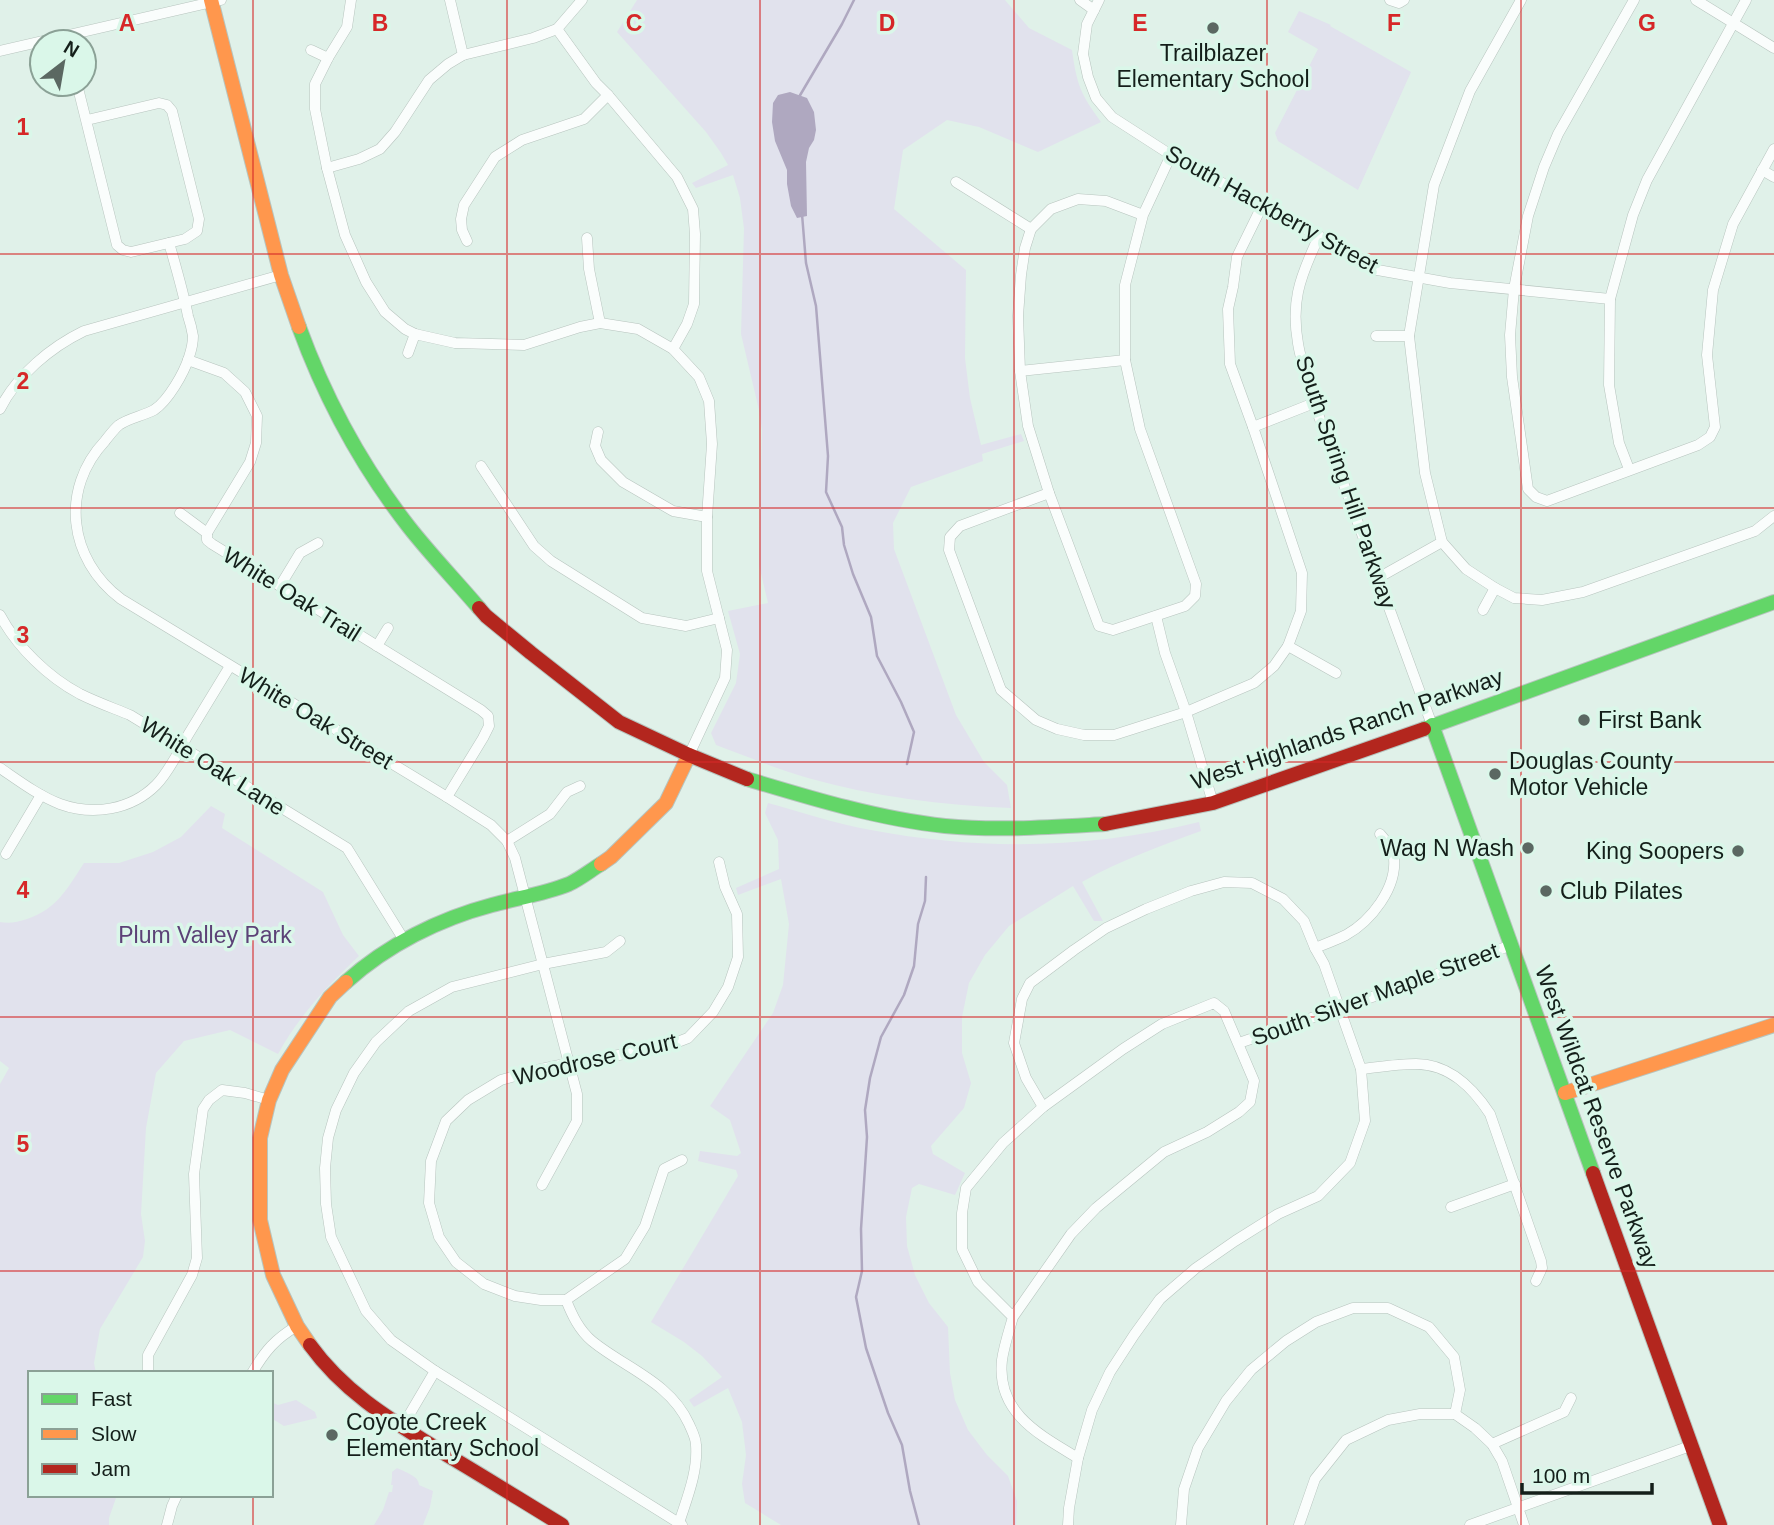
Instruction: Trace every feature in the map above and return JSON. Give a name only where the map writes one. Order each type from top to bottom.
[{"type":"main road","name":"West Highlands Ranch Parkway","points":[[215,1],[281,275],[309,354],[373,475],[409,527],[486,616],[531,653],[619,722],[748,779],[891,818],[946,826],[1017,829],[1109,824],[1213,803],[1297,775],[1774,602]]},
{"type":"main road","name":"West Wildcat Reserve Parkway","points":[[1432,725],[1720,1525]]},
{"type":"main road","points":[[562,1525],[370,1406],[344,1385],[319,1357],[297,1326],[273,1275],[260,1220],[261,1138],[269,1100],[282,1070],[330,997],[362,968],[404,940],[446,921],[571,883],[611,857],[666,803],[689,755]]},
{"type":"main road","points":[[1565,1093],[1774,1025]]},
{"type":"street","points":[[351,0],[347,27],[315,84],[315,109],[345,235],[366,282],[385,312],[415,334],[455,343],[524,345],[600,323],[638,329],[673,349],[699,377],[709,401],[712,444],[707,571],[727,650],[725,678],[689,755]]},
{"type":"street","points":[[450,0],[463,55]]},
{"type":"street","points":[[327,167],[359,159],[380,149],[395,132],[429,80],[448,64],[463,55],[533,38],[557,29],[582,0]]},
{"type":"street","points":[[1080,0],[1096,5]]},
{"type":"street","points":[[1390,0],[1399,3],[1404,0]]},
{"type":"street","points":[[1521,0],[1470,91],[1434,185],[1409,336],[1425,473],[1443,542],[1466,569],[1495,588],[1514,598],[1542,600],[1583,592],[1755,531],[1774,516]]},
{"type":"street","points":[[1634,0],[1558,134],[1528,216],[1514,289],[1510,335],[1512,377],[1528,489],[1536,496],[1547,501],[1698,445],[1710,437],[1715,427],[1707,355],[1713,290],[1732,224],[1774,149]]},
{"type":"street","points":[[1696,0],[1774,48]]},
{"type":"street","points":[[1629,469],[1619,443],[1608,385],[1610,299],[1633,215],[1647,180],[1746,0]]},
{"type":"street","points":[[98,31],[215,1]]},
{"type":"street","name":"South Hackberry Street","points":[[1096,5],[1087,24],[1083,54],[1096,98],[1112,117],[1171,155],[1319,236],[1372,269],[1450,283],[1610,299]]},
{"type":"street","points":[[557,29],[596,83],[677,177],[693,209],[694,304],[687,324],[673,349]]},
{"type":"street","points":[[0,51],[28,46]]},
{"type":"street","points":[[311,50],[328,58]]},
{"type":"street","points":[[467,241],[461,219],[464,205],[495,157],[522,140],[584,119],[608,95]]},
{"type":"street","points":[[81,98],[117,244],[123,250],[131,252],[185,239],[197,231],[199,219],[172,111],[167,105],[159,103],[87,120]]},
{"type":"street","points":[[1143,215],[1106,201],[1078,198],[1051,209],[1031,229],[1025,248],[1018,316],[1020,371],[1028,426],[1049,493],[1099,626],[1113,630],[1185,606],[1195,596],[1196,584],[1140,429],[1125,360],[1125,285],[1143,215],[1171,155]]},
{"type":"street","points":[[1762,170],[1774,177]]},
{"type":"street","points":[[956,182],[1031,229]]},
{"type":"street","points":[[1049,493],[960,526],[950,537],[949,550],[1001,690],[1036,720],[1056,729],[1084,735],[1114,735],[1186,712],[1254,683],[1274,666],[1288,646],[1301,611],[1302,573],[1230,364],[1228,309],[1237,257],[1262,206]]},
{"type":"street","name":"South Spring Hill Parkway","points":[[1319,236],[1298,290],[1295,320],[1300,358],[1432,725]]},
{"type":"street","points":[[587,238],[589,269],[600,323]]},
{"type":"street","name":"White Oak Street","points":[[169,243],[193,338],[188,360],[175,387],[156,409],[119,425],[93,453],[78,484],[75,510],[76,530],[83,552],[90,567],[112,592],[447,797],[491,825],[507,841],[515,858],[577,1094],[577,1121],[541,1185]]},
{"type":"street","points":[[0,409],[23,377],[51,350],[67,339],[84,331],[281,275]]},
{"type":"street","points":[[408,353],[415,334]]},
{"type":"street","points":[[1376,336],[1409,336]]},
{"type":"street","points":[[188,360],[224,373],[245,392],[257,416],[256,443],[250,462],[207,533]]},
{"type":"street","points":[[1020,371],[1125,360]]},
{"type":"street","points":[[1253,427],[1314,403]]},
{"type":"street","points":[[598,432],[595,446],[600,460],[623,482],[673,511],[708,517]]},
{"type":"street","points":[[481,466],[534,546],[551,561],[642,618],[686,626],[719,618]]},
{"type":"street","name":"White Oak Trail","points":[[180,513],[207,533],[206,540],[212,544],[488,716],[489,726],[483,738],[447,797]]},
{"type":"street","points":[[1378,578],[1443,542]]},
{"type":"street","points":[[279,586],[300,553],[318,543]]},
{"type":"street","points":[[1483,610],[1495,588]]},
{"type":"street","name":"White Oak Lane","points":[[0,615],[15,639],[37,662],[65,684],[94,701],[130,715],[347,848],[404,940]]},
{"type":"street","points":[[1156,616],[1164,653],[1186,712],[1213,803]]},
{"type":"street","name":"White Oak Trail","points":[[377,646],[388,628]]},
{"type":"street","points":[[1288,646],[1336,673]]},
{"type":"street","points":[[0,768],[41,795],[79,810],[115,808],[141,797],[157,785],[230,666]]},
{"type":"street","points":[[507,841],[550,814],[566,792],[580,786]]},
{"type":"street","points":[[6,854],[41,795]]},
{"type":"street","points":[[1315,948],[1347,934],[1376,910],[1392,883],[1394,856],[1380,834]]},
{"type":"street","name":"Woodrose Court","points":[[566,1300],[515,1296],[484,1284],[456,1262],[439,1237],[429,1203],[431,1161],[446,1121],[468,1100],[501,1080],[569,1063],[662,1048],[688,1038],[713,1012],[728,987],[738,957],[737,914],[725,887],[719,862]]},
{"type":"street","points":[[1043,1107],[1026,1077],[1014,1043],[1022,999],[1030,983],[1105,928],[1191,891],[1224,882],[1252,883],[1283,899],[1304,921],[1324,964],[1361,1069],[1365,1121],[1350,1163],[1318,1195],[1278,1214],[1196,1268],[1160,1300],[1134,1335],[1110,1371],[1092,1410],[1078,1458],[1068,1525]]},
{"type":"street","points":[[620,941],[606,952],[542,964],[452,987],[409,1011],[376,1042],[354,1073],[336,1110],[325,1168],[326,1204],[331,1237],[366,1311],[391,1340],[435,1371],[680,1524],[695,1475],[696,1442],[684,1413],[647,1377],[590,1340],[574,1320],[566,1300],[625,1259],[645,1226],[664,1169],[682,1160]]},
{"type":"street","name":"South Silver Maple Street","points":[[1239,1043],[1430,977],[1511,945]]},
{"type":"street","points":[[1013,1317],[978,1282],[962,1249],[962,1213],[966,1188],[1003,1143],[1043,1107],[1162,1024],[1214,1003],[1224,1011],[1254,1080],[1250,1102],[1206,1132],[1164,1152],[1096,1208],[1072,1234],[1013,1317],[1002,1361],[1004,1389],[1018,1415],[1035,1432],[1078,1458]]},
{"type":"street","points":[[1361,1069],[1418,1063],[1441,1069],[1463,1081],[1480,1100],[1490,1114],[1541,1261],[1542,1268],[1535,1280]]},
{"type":"street","points":[[148,1371],[148,1354],[192,1275],[197,1258],[194,1174],[203,1109],[209,1100],[222,1090],[269,1100]]},
{"type":"street","points":[[1451,1207],[1515,1184]]},
{"type":"street","points":[[1181,1525],[1184,1489],[1198,1448],[1226,1401],[1251,1370],[1286,1341],[1316,1322],[1353,1308],[1388,1308],[1429,1327],[1454,1357],[1460,1390],[1455,1414]]},
{"type":"street","points":[[253,1371],[271,1345],[297,1326]]},
{"type":"street","points":[[402,1427],[435,1371]]},
{"type":"street","points":[[1492,1444],[1564,1412],[1571,1398]]},
{"type":"street","points":[[1300,1525],[1315,1479],[1346,1440],[1388,1420],[1420,1414],[1455,1414],[1492,1444],[1502,1461],[1524,1525]]},
{"type":"street","points":[[1470,1525],[1692,1445]]},
{"type":"street","points":[[167,1525],[176,1497]]},
{"type":"green space","points":[[637,0],[1005,0],[1029,28],[1072,50],[1080,88],[1101,122],[1038,152],[979,127],[947,120],[903,150],[894,209],[966,270],[965,358],[970,398],[981,445],[1021,434],[1024,441],[982,454],[983,461],[911,487],[893,523],[894,549],[956,715],[984,762],[1007,785],[1011,808],[934,802],[833,785],[716,745],[711,733],[736,683],[740,654],[728,611],[768,603],[759,565],[762,430],[741,334],[744,228],[740,198],[733,175],[696,188],[692,183],[728,165],[721,153],[706,132],[617,32]]},
{"type":"green space","points":[[1299,11],[1331,25],[1411,72],[1358,190],[1278,141],[1275,133],[1318,49],[1288,32]]},
{"type":"green space","points":[[768,803],[871,830],[912,837],[994,844],[1117,838],[1199,822],[1201,831],[1126,860],[1082,882],[1103,921],[1094,921],[1073,886],[1009,926],[985,955],[969,983],[962,1017],[962,1053],[971,1083],[964,1108],[931,1146],[933,1154],[965,1173],[955,1195],[919,1184],[912,1188],[906,1217],[907,1246],[915,1275],[929,1303],[948,1327],[950,1373],[955,1400],[968,1430],[1008,1476],[1017,1501],[1016,1525],[781,1525],[745,1503],[742,1484],[746,1455],[742,1422],[728,1388],[694,1407],[689,1400],[722,1377],[684,1342],[651,1322],[738,1176],[736,1170],[698,1161],[700,1151],[737,1156],[741,1153],[730,1120],[710,1106],[773,1013],[783,985],[789,924],[781,879],[738,895],[736,888],[779,869],[778,840],[765,813]]},
{"type":"green space","name":"Plum Valley Park","points":[[211,806],[225,814],[222,828],[323,892],[343,935],[359,956],[314,1002],[278,1054],[230,1030],[184,1041],[156,1073],[146,1128],[141,1214],[145,1241],[143,1257],[100,1329],[94,1363],[96,1371],[28,1371],[28,1497],[116,1497],[109,1525],[0,1525],[0,1084],[9,1068],[0,1061],[0,922],[20,921],[46,910],[60,897],[84,863],[119,863],[153,852],[181,837]]},
{"type":"green space","points":[[296,1400],[315,1412],[317,1418],[284,1426],[273,1419],[273,1403],[278,1405]]},
{"type":"green space","points":[[397,1468],[414,1477],[419,1485],[433,1491],[423,1525],[374,1525],[389,1492],[392,1492],[392,1472]]},
{"type":"shaded area","points":[[790,92],[807,98],[814,112],[816,130],[806,162],[807,216],[797,218],[791,206],[787,170],[775,141],[772,122],[773,103],[778,95]]},
{"type":"waterway","points":[[799,97],[854,0]]},
{"type":"waterway","points":[[802,214],[806,263],[816,306],[828,456],[826,492],[842,527],[844,545],[853,574],[871,617],[877,656],[914,732],[907,764]]},
{"type":"waterway","points":[[919,1525],[902,1445],[866,1348],[856,1297],[862,1271],[861,1229],[867,1137],[865,1110],[870,1078],[881,1037],[904,995],[914,966],[918,924],[925,901],[926,877]]},
{"type":"traffic: fast","points":[[299,327],[333,406],[376,481],[417,537],[479,608]]},
{"type":"traffic: fast","points":[[1424,729],[1774,602]]},
{"type":"traffic: fast","points":[[1432,725],[1593,1173]]},
{"type":"traffic: fast","points":[[747,779],[870,813],[920,823],[1005,828],[1105,824]]},
{"type":"traffic: fast","points":[[346,982],[396,945],[433,926],[501,902],[560,887],[601,864]]},
{"type":"traffic: slow","points":[[211,0],[281,275],[299,327]]},
{"type":"traffic: slow","points":[[601,864],[666,803],[689,755]]},
{"type":"traffic: slow","points":[[310,1345],[297,1326],[273,1275],[260,1220],[260,1138],[269,1100],[282,1070],[330,997],[346,982]]},
{"type":"traffic: slow","points":[[1565,1093],[1774,1025]]},
{"type":"traffic: jam","points":[[479,608],[619,722],[747,779]]},
{"type":"traffic: jam","points":[[1105,824],[1213,803],[1424,729]]},
{"type":"traffic: jam","points":[[1593,1173],[1720,1525]]},
{"type":"traffic: jam","points":[[310,1345],[339,1379],[373,1407],[562,1525]]},
{"type":"place","name":"Trailblazer Elementary School","points":[[1213,28]]},
{"type":"place","name":"First Bank","points":[[1584,720]]},
{"type":"place","name":"Douglas County Motor Vehicle","points":[[1495,774]]},
{"type":"place","name":"Wag N Wash","points":[[1528,848]]},
{"type":"place","name":"King Soopers","points":[[1738,851]]},
{"type":"place","name":"Club Pilates","points":[[1546,891]]},
{"type":"place","name":"Coyote Creek Elementary School","points":[[332,1435]]}]
